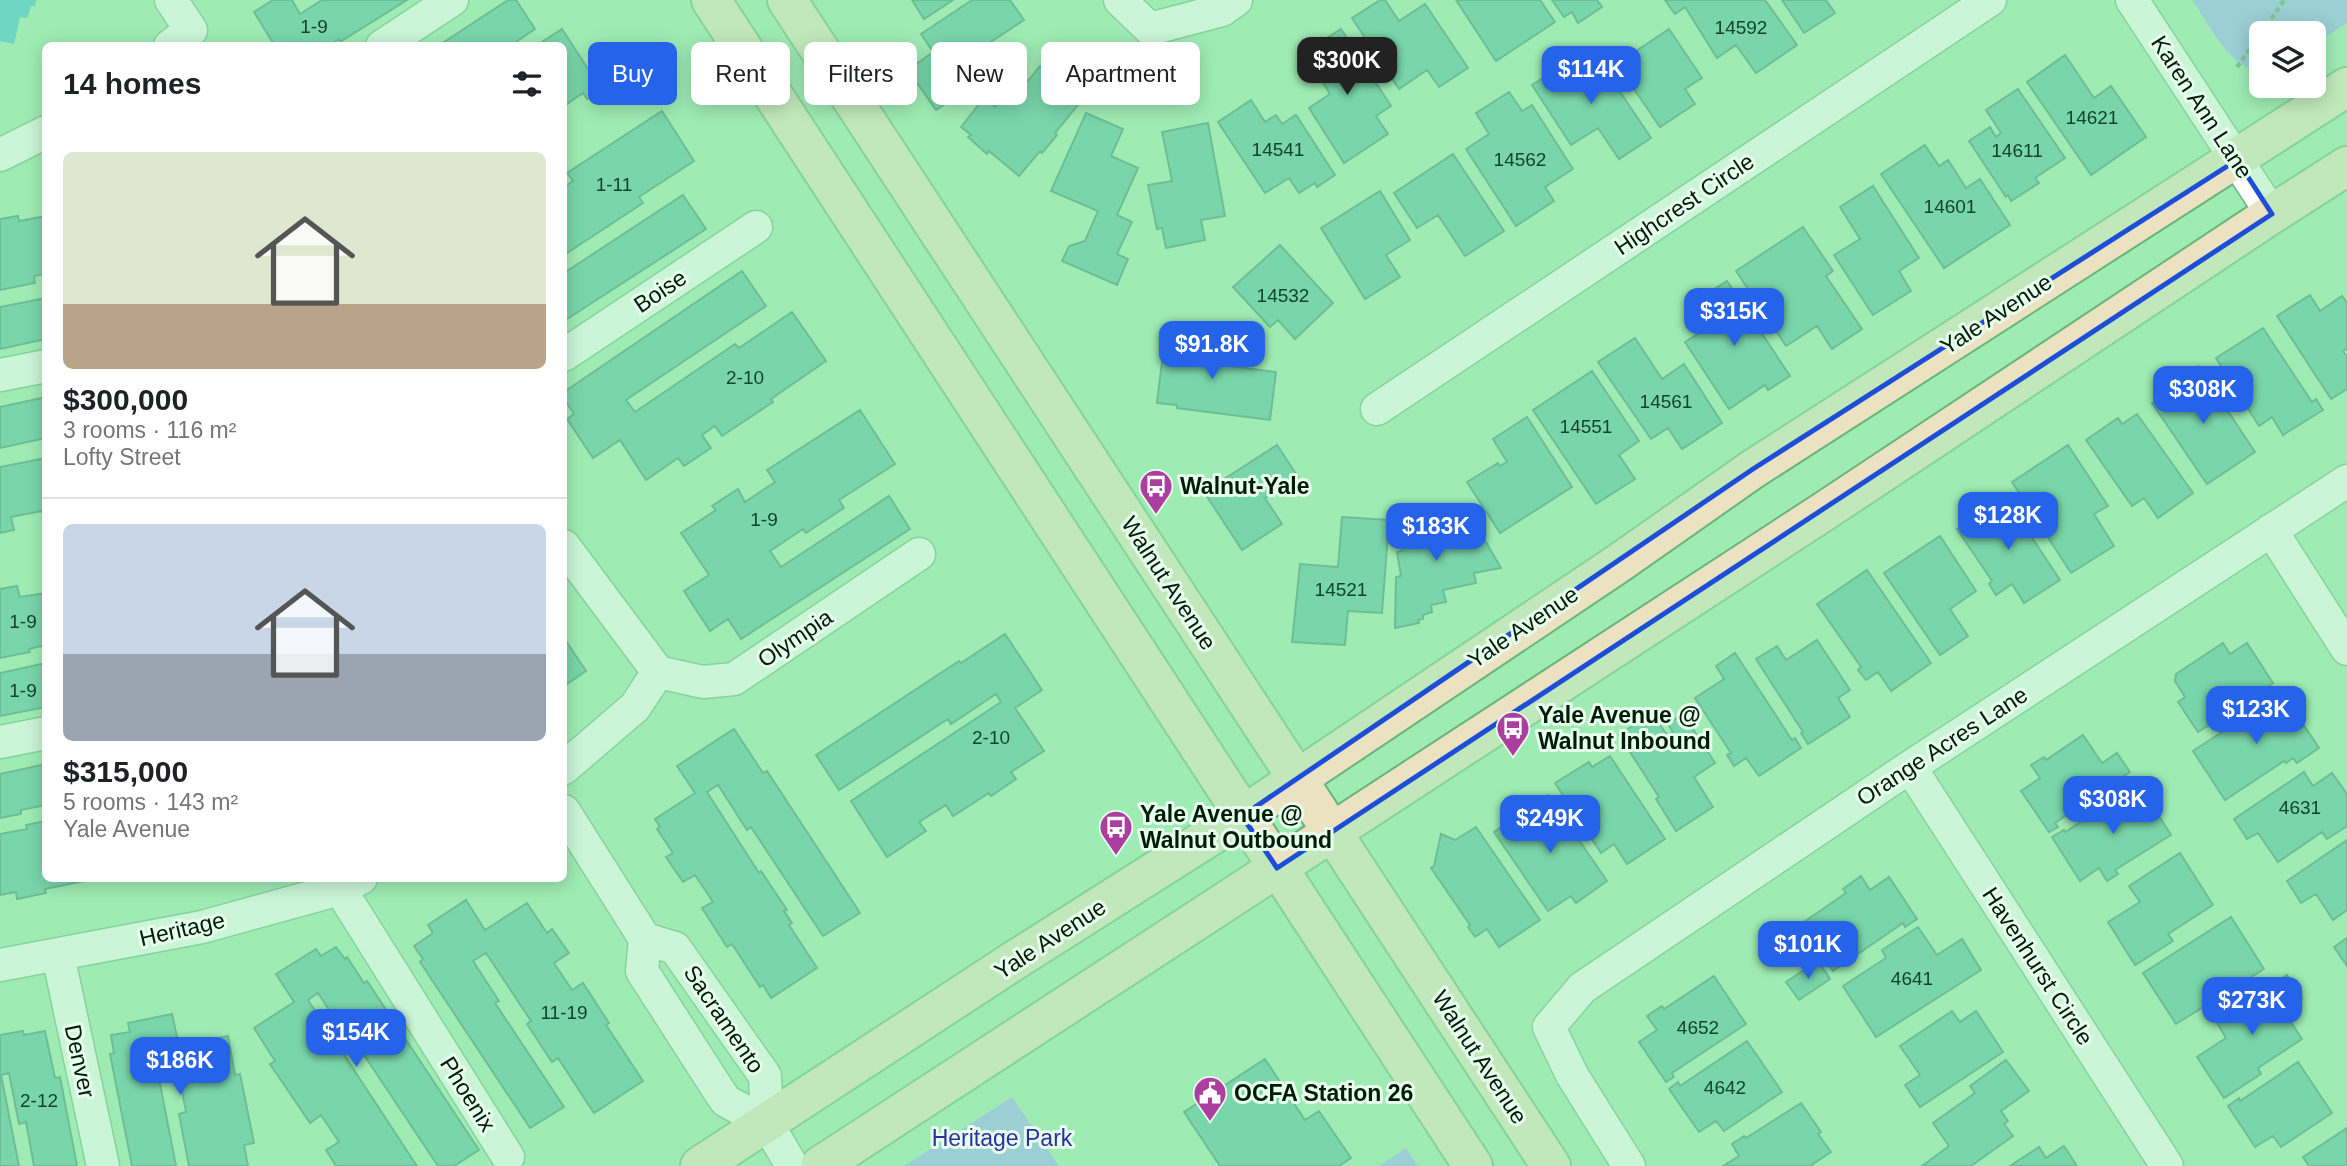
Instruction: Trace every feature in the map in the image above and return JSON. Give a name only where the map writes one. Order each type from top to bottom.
[{"type":"main road","points":[[711,0],[1473,1166]]},
{"type":"main road","name":"Walnut Avenue","points":[[787,0],[1551,1166]]},
{"type":"main road","name":"Yale Avenue","points":[[700,1166],[1012,962],[1242,816],[1754,469],[2347,87]]},
{"type":"main road","points":[[820,1166],[1826,510],[2347,166]]},
{"type":"street","points":[[171,0],[187,40]]},
{"type":"street","points":[[388,42],[452,0]]},
{"type":"street","points":[[1120,0],[1150,29],[1222,10],[1236,0]]},
{"type":"street","name":"Highcrest Circle","points":[[1377,409],[1990,0]]},
{"type":"street","name":"Karen Ann Lane","points":[[2132,0],[2272,214]]},
{"type":"street","points":[[0,155],[42,134]]},
{"type":"street","name":"Boise","points":[[567,353],[756,227]]},
{"type":"street","points":[[0,375],[42,367]]},
{"type":"street","name":"Orange Acres Lane","points":[[1629,1166],[1572,1075],[1549,1027],[1582,988],[1910,766],[2347,481]]},
{"type":"street","points":[[2271,530],[2347,649]]},
{"type":"street","points":[[567,550],[658,672],[635,707],[567,765]]},
{"type":"street","name":"Olympia","points":[[658,672],[703,682],[734,679],[919,554]]},
{"type":"street","points":[[0,742],[42,734]]},
{"type":"street","name":"Havenhurst Circle","points":[[1910,766],[2167,1166]]},
{"type":"street","points":[[567,816],[645,939]]},
{"type":"street","name":"Heritage","points":[[0,965],[202,927],[350,884]]},
{"type":"street","name":"Phoenix","points":[[350,884],[508,1157]]},
{"type":"street","name":"Sacramento","points":[[767,1123],[726,1101],[721,1094],[642,971],[645,939],[675,948],[765,1076],[767,1123],[792,1166]]},
{"type":"street","name":"Denver","points":[[58,955],[103,1166]]},
{"type":"path","points":[[2270,21],[2284,0]]},
{"type":"path","points":[[2237,67],[2249,50]]},
{"type":"highlighted area","points":[[2237,160],[2272,214],[1277,868],[1242,816],[1753,469]]},
{"type":"green space","points":[[2192,0],[2347,0],[2347,23],[2326,36],[2326,21],[2249,21],[2249,68],[2229,54]]},
{"type":"green space","name":"Heritage Park","points":[[1012,1097],[1059,1166],[904,1166]]},
{"type":"green space","points":[[1406,1148],[1418,1166],[1379,1166]]},
{"type":"shaded area","points":[[0,0],[36,0],[27,18],[20,17],[14,44],[0,41]]},
{"type":"building","points":[[273,0],[292,0],[300,14],[322,0],[407,0],[340,42],[339,39],[334,42],[273,42],[254,12]]},
{"type":"building","points":[[508,0],[516,0],[535,29],[516,42],[444,42]]},
{"type":"building","points":[[912,0],[953,0],[924,19]]},
{"type":"building","points":[[972,0],[1010,0],[1024,20],[991,42],[931,42],[931,49],[921,34]]},
{"type":"building","points":[[1380,0],[1385,0],[1399,21],[1425,4],[1468,68],[1439,87],[1427,70],[1399,89],[1352,18]]},
{"type":"building","points":[[1456,0],[1540,0],[1555,22],[1496,61]]},
{"type":"building","points":[[1552,0],[1597,0],[1602,7],[1578,23],[1572,12],[1564,17]]},
{"type":"building","points":[[1665,0],[1765,0],[1797,45],[1756,73],[1736,45],[1717,58],[1685,7],[1675,14]]},
{"type":"building","points":[[1782,0],[1826,0],[1835,13],[1804,33]]},
{"type":"building","points":[[562,29],[588,69],[588,98],[583,93],[567,104],[567,42],[542,42]]},
{"type":"building","points":[[1341,29],[1391,106],[1376,116],[1388,134],[1344,163],[1309,108],[1330,94],[1304,53]]},
{"type":"building","points":[[1669,29],[1702,78],[1685,89],[1695,104],[1660,127],[1617,64]]},
{"type":"building","points":[[931,53],[931,103],[917,83],[917,64]]},
{"type":"building","points":[[1594,53],[1651,138],[1619,159],[1598,128],[1571,145],[1532,85],[1563,65],[1567,71]]},
{"type":"building","points":[[2065,55],[2094,98],[2111,86],[2146,137],[2091,175],[2027,82]]},
{"type":"building","points":[[1040,66],[1041,105],[1078,105],[1055,133],[1057,135],[1019,176],[989,151],[987,154],[961,127],[978,105],[1027,105],[1028,81]]},
{"type":"building","points":[[2018,89],[2065,158],[2035,178],[2039,183],[2011,201],[1969,141],[1990,127],[1996,137],[2001,133],[1986,110]]},
{"type":"building","points":[[1509,92],[1522,111],[1532,105],[1573,169],[1545,187],[1554,201],[1516,226],[1466,149],[1489,134],[1476,113]]},
{"type":"building","points":[[1251,100],[1265,122],[1276,115],[1282,124],[1296,115],[1335,175],[1317,187],[1315,183],[1299,193],[1289,178],[1265,193],[1218,122]]},
{"type":"building","points":[[662,111],[694,161],[639,197],[643,203],[567,253],[567,185],[573,181],[567,173]]},
{"type":"building","points":[[1086,113],[1123,129],[1111,156],[1138,168],[1117,215],[1132,222],[1117,254],[1128,259],[1117,285],[1062,261],[1069,246],[1085,241],[1098,211],[1051,191]]},
{"type":"building","points":[[1208,123],[1225,216],[1201,220],[1205,240],[1166,248],[1162,228],[1157,229],[1148,185],[1172,181],[1162,132]]},
{"type":"building","points":[[1925,145],[1939,166],[1948,160],[1966,188],[1980,179],[2010,225],[1944,268],[1881,174]]},
{"type":"building","points":[[1453,154],[1504,231],[1465,256],[1438,215],[1417,228],[1394,193]]},
{"type":"building","points":[[1873,186],[1919,258],[1899,271],[1911,291],[1873,315],[1834,255],[1860,239],[1840,207]]},
{"type":"building","points":[[1380,191],[1410,240],[1386,255],[1400,277],[1365,299],[1321,228]]},
{"type":"building","points":[[683,195],[706,229],[567,319],[567,271]]},
{"type":"building","points":[[18,216],[19,221],[42,217],[42,275],[34,276],[35,283],[0,290],[0,219]]},
{"type":"building","points":[[1803,227],[1833,271],[1826,276],[1862,329],[1832,349],[1817,326],[1786,346],[1736,271]]},
{"type":"building","points":[[1280,245],[1333,303],[1295,339],[1278,320],[1270,327],[1233,287]]},
{"type":"building","points":[[742,271],[766,306],[626,400],[635,412],[735,344],[739,348],[792,312],[826,361],[771,399],[773,402],[722,436],[715,426],[702,435],[711,448],[684,466],[678,458],[646,480],[620,440],[593,458],[567,419],[574,414],[567,404],[567,390]]},
{"type":"building","points":[[1727,281],[1790,376],[1768,390],[1765,385],[1729,409],[1685,342],[1709,327],[1693,303]]},
{"type":"building","points":[[2310,295],[2320,311],[2342,296],[2347,303],[2347,349],[2343,351],[2347,357],[2347,389],[2331,399],[2277,316]]},
{"type":"building","points":[[42,299],[42,340],[0,349],[0,307]]},
{"type":"building","points":[[2263,328],[2312,402],[2316,399],[2323,410],[2283,435],[2272,417],[2259,426],[2216,358]]},
{"type":"building","points":[[1165,336],[1223,343],[1221,365],[1276,372],[1270,420],[1157,403]]},
{"type":"building","points":[[1635,338],[1662,379],[1684,364],[1722,423],[1682,449],[1668,428],[1651,439],[1598,362]]},
{"type":"building","points":[[2198,366],[2255,452],[2207,484],[2152,403],[2168,393],[2165,389]]},
{"type":"building","points":[[1592,371],[1639,441],[1619,455],[1635,479],[1596,504],[1533,410]]},
{"type":"building","points":[[42,398],[42,439],[0,448],[0,407]]},
{"type":"building","points":[[860,410],[895,464],[839,500],[844,508],[806,533],[803,529],[770,551],[781,567],[889,496],[910,529],[741,639],[728,619],[710,631],[684,591],[709,575],[681,533],[716,510],[712,506],[738,489],[745,502],[775,482],[767,470]]},
{"type":"building","points":[[2137,414],[2193,493],[2158,518],[2144,498],[2132,506],[2086,440],[2118,418],[2122,424]]},
{"type":"building","points":[[1527,417],[1572,487],[1500,533],[1467,482],[1498,463],[1500,466],[1507,462],[1493,439]]},
{"type":"building","points":[[1277,445],[1298,477],[1265,498],[1282,524],[1242,550],[1204,492]]},
{"type":"building","points":[[2068,445],[2108,506],[2094,514],[2114,546],[2071,573],[2012,482]]},
{"type":"building","points":[[42,459],[42,511],[11,517],[14,530],[0,533],[0,467]]},
{"type":"building","points":[[2006,498],[2060,580],[2024,603],[2012,584],[1996,595],[1989,584],[1992,581],[1957,529]]},
{"type":"building","points":[[1449,508],[1454,532],[1477,527],[1501,568],[1474,573],[1476,583],[1443,590],[1446,602],[1431,605],[1432,612],[1423,615],[1423,619],[1418,620],[1419,623],[1395,628],[1396,577],[1401,576],[1397,552],[1403,550],[1396,519]]},
{"type":"building","points":[[1342,517],[1389,520],[1382,613],[1348,611],[1345,645],[1292,642],[1300,564],[1338,567]]},
{"type":"building","points":[[1940,536],[1976,591],[1950,609],[1968,636],[1940,655],[1884,573]]},
{"type":"building","points":[[1867,570],[1931,663],[1891,691],[1878,672],[1866,680],[1858,670],[1861,667],[1817,604]]},
{"type":"building","points":[[17,586],[20,597],[42,594],[42,646],[29,649],[30,652],[0,658],[0,589]]},
{"type":"building","points":[[1005,634],[1042,690],[1015,708],[1044,751],[1011,772],[1016,779],[991,796],[989,793],[953,816],[946,805],[919,822],[926,831],[887,857],[851,801],[1001,702],[996,694],[951,724],[948,719],[839,790],[816,755]]},
{"type":"building","points":[[1817,640],[1850,690],[1838,698],[1850,717],[1808,744],[1756,659],[1777,646],[1786,660]]},
{"type":"building","points":[[567,642],[586,671],[567,684]]},
{"type":"building","points":[[2223,643],[2230,654],[2247,643],[2273,683],[2198,732],[2178,702],[2185,697],[2175,681],[2176,674]]},
{"type":"building","points":[[1735,653],[1792,740],[1795,738],[1801,748],[1759,776],[1746,758],[1734,766],[1727,755],[1731,753],[1695,698],[1724,679],[1716,666]]},
{"type":"building","points":[[42,664],[42,708],[0,716],[0,673]]},
{"type":"building","points":[[2280,689],[2319,748],[2297,763],[2293,758],[2286,763],[2284,761],[2225,800],[2193,751],[2271,700],[2269,696]]},
{"type":"building","points":[[1652,713],[1667,735],[1673,732],[1668,724],[1683,714],[1715,763],[1694,777],[1713,807],[1676,831],[1656,799],[1659,797],[1619,735]]},
{"type":"building","points":[[734,729],[763,773],[767,771],[860,913],[823,936],[751,827],[747,830],[718,785],[707,792],[759,873],[761,871],[787,910],[784,911],[792,923],[789,925],[817,968],[771,998],[763,985],[760,987],[732,944],[727,947],[702,908],[713,902],[695,875],[683,882],[666,857],[673,853],[657,829],[660,827],[655,819],[695,793],[677,766]]},
{"type":"building","points":[[2083,735],[2102,763],[2117,753],[2130,772],[2055,823],[2058,827],[2049,832],[2021,791],[2040,778],[2031,765],[2044,757],[2046,760]]},
{"type":"building","points":[[1610,756],[1665,839],[1627,864],[1614,844],[1601,853],[1555,783],[1589,762],[1592,767]]},
{"type":"building","points":[[42,765],[42,806],[0,818],[0,774]]},
{"type":"building","points":[[2304,772],[2313,786],[2332,773],[2347,794],[2347,826],[2327,839],[2322,832],[2278,862],[2258,833],[2247,839],[2234,819]]},
{"type":"building","points":[[2139,785],[2171,835],[2115,870],[2118,874],[2107,881],[2099,868],[2080,881],[2052,837],[2064,830],[2065,832]]},
{"type":"building","points":[[1548,795],[1607,881],[1576,903],[1571,896],[1548,911],[1494,832]]},
{"type":"building","points":[[42,822],[42,882],[79,882],[45,889],[46,893],[17,899],[16,892],[0,895],[0,834],[27,829],[26,825]]},
{"type":"building","points":[[1476,827],[1540,920],[1499,947],[1487,929],[1475,937],[1468,927],[1470,925],[1431,868],[1434,866],[1441,834],[1455,840]]},
{"type":"building","points":[[2347,840],[2347,910],[2333,920],[2316,894],[2301,903],[2287,881]]},
{"type":"building","points":[[2180,853],[2213,905],[2168,934],[2173,941],[2135,965],[2108,922],[2140,902],[2129,886]]},
{"type":"building","points":[[1861,876],[1870,890],[1889,877],[1917,919],[1905,927],[1903,923],[1833,971],[1801,924],[1846,893],[1843,889]]},
{"type":"building","points":[[466,900],[485,930],[527,903],[547,933],[552,929],[569,953],[554,963],[572,990],[583,983],[609,1023],[606,1025],[643,1081],[594,1113],[558,1058],[552,1062],[527,1024],[531,1021],[486,953],[473,961],[499,1001],[495,1003],[564,1107],[530,1128],[420,962],[423,959],[414,946],[433,933],[428,925]]},
{"type":"building","points":[[2231,917],[2264,969],[2176,1024],[2143,973]]},
{"type":"building","points":[[1918,927],[1937,955],[1962,939],[1981,970],[1876,1037],[1843,986],[1886,958],[1882,950]]},
{"type":"building","points":[[2347,938],[2347,966],[2334,947]]},
{"type":"building","points":[[336,947],[345,959],[347,957],[364,983],[367,981],[479,1150],[454,1166],[438,1166],[352,1037],[348,1039],[318,993],[308,1000],[417,1166],[336,1166],[326,1150],[339,1142],[321,1115],[310,1123],[270,1064],[275,1061],[254,1028],[294,1002],[276,974],[316,949],[321,956]]},
{"type":"building","points":[[1818,961],[1830,979],[1799,1000],[1786,982]]},
{"type":"building","points":[[2287,975],[2302,998],[2283,1010],[2302,1039],[2258,1068],[2261,1074],[2224,1098],[2197,1057],[2226,1038],[2216,1021]]},
{"type":"building","points":[[1714,976],[1746,1024],[1672,1073],[1674,1077],[1666,1082],[1639,1042],[1657,1030],[1647,1016],[1662,1006],[1664,1009]]},
{"type":"building","points":[[1952,1011],[1960,1022],[1976,1011],[2003,1052],[1920,1107],[1905,1085],[1920,1075],[1900,1046]]},
{"type":"building","points":[[172,1014],[179,1046],[228,1036],[235,1075],[240,1074],[254,1143],[244,1145],[248,1166],[189,1166],[179,1114],[186,1112],[175,1054],[155,1058],[176,1166],[132,1166],[110,1054],[114,1053],[111,1035],[130,1032],[128,1023]]},
{"type":"building","points":[[23,1031],[24,1035],[45,1031],[55,1078],[60,1077],[77,1166],[34,1166],[26,1122],[19,1124],[9,1073],[1,1075],[19,1166],[0,1166],[0,1035]]},
{"type":"building","points":[[1747,1041],[1782,1092],[1724,1131],[1716,1121],[1699,1132],[1669,1089],[1678,1082],[1680,1086]]},
{"type":"building","points":[[1265,1059],[1305,1120],[1319,1111],[1351,1158],[1339,1166],[1220,1166],[1184,1112]]},
{"type":"building","points":[[2006,1060],[2029,1091],[2001,1111],[2008,1121],[2004,1124],[2013,1136],[1971,1166],[1922,1166],[1949,1146],[1933,1123],[1975,1093],[1970,1086]]},
{"type":"building","points":[[2298,1062],[2332,1113],[2281,1147],[2273,1136],[2255,1147],[2228,1106],[2239,1098],[2240,1101]]},
{"type":"building","points":[[1801,1103],[1831,1152],[1810,1166],[1723,1166],[1739,1156],[1732,1144]]},
{"type":"building","points":[[2347,1128],[2347,1166],[2309,1166],[2303,1157]]},
{"type":"building","points":[[2064,1146],[2077,1166],[2010,1166],[2039,1147],[2046,1158]]},
{"type":"place","name":"Walnut-Yale","points":[[1156,516]]},
{"type":"place","name":"Yale Avenue @ Walnut Inbound","points":[[1513,758]]},
{"type":"place","name":"Yale Avenue @ Walnut Outbound","points":[[1116,857]]},
{"type":"place","name":"OCFA Station 26","points":[[1210,1123]]}]
